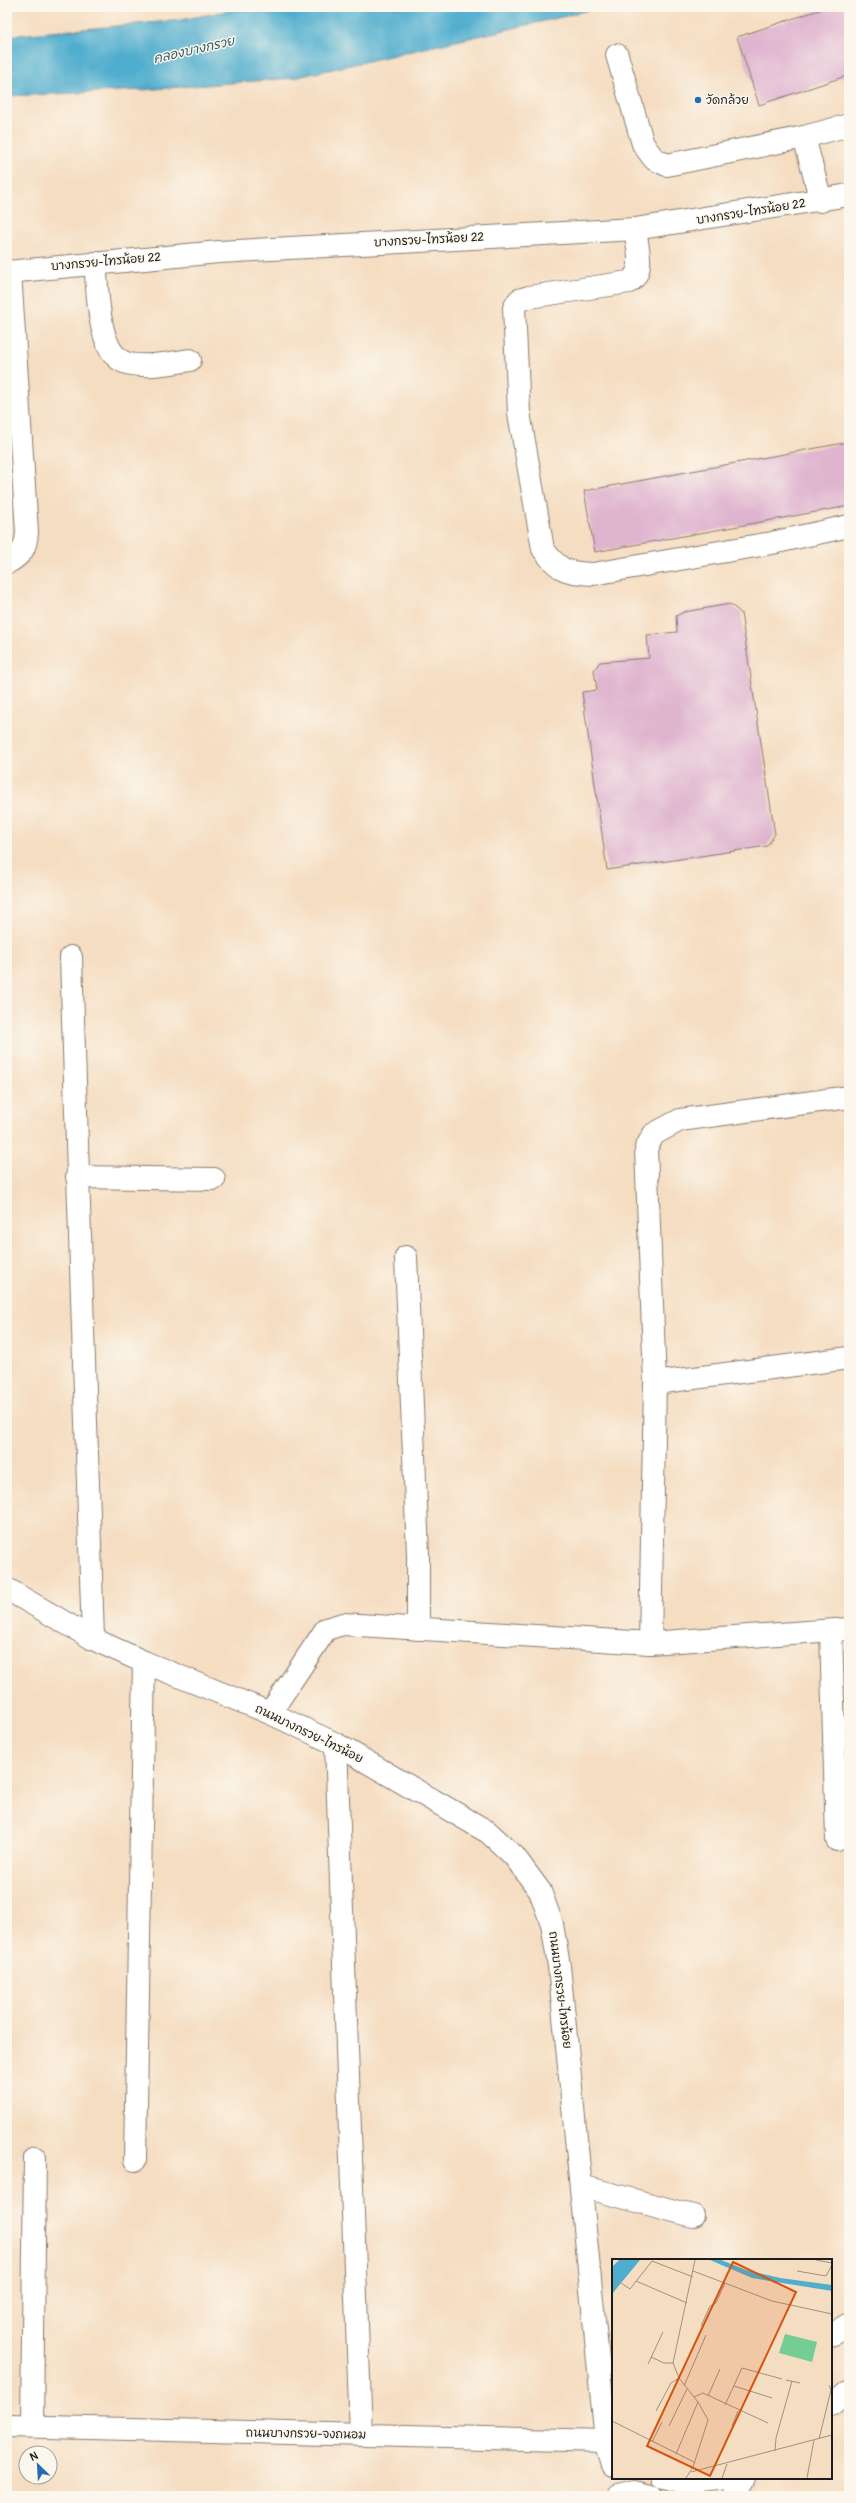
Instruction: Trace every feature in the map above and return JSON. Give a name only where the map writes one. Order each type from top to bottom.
[{"type":"street","points":[[617,55],[643,144],[654,159],[667,165],[804,137],[849,126]]},
{"type":"street","points":[[804,137],[821,201]]},
{"type":"street","name":"บางกรวย-ไทรน้อย 22","points":[[8,272],[227,251],[635,229],[821,201],[849,195]]},
{"type":"street","points":[[635,229],[639,269],[636,277],[629,282],[529,297],[519,300],[514,308],[519,413],[543,549],[554,564],[570,573],[593,574],[772,543],[849,526]]},
{"type":"street","points":[[95,263],[101,322],[108,345],[120,361],[146,366],[190,360]]},
{"type":"street","points":[[7,563],[18,557],[26,546],[27,532],[8,272]]},
{"type":"street","points":[[71,958],[93,1639]]},
{"type":"street","points":[[650,1643],[655,1382],[646,1148],[654,1134],[680,1120],[849,1097]]},
{"type":"street","points":[[78,1176],[214,1179]]},
{"type":"street","points":[[406,1257],[418,1555],[418,1629]]},
{"type":"street","points":[[655,1382],[849,1358]]},
{"type":"street","name":"ถนนบางกรวย-ไทรน้อย","points":[[7,1589],[93,1639],[144,1662],[270,1713],[336,1744],[488,1832],[514,1856],[540,1891],[552,1924],[559,1966],[581,2186],[612,2460]]},
{"type":"street","points":[[270,1713],[326,1629],[343,1624],[650,1643],[840,1631],[837,1840]]},
{"type":"street","points":[[135,2160],[144,1662]]},
{"type":"street","points":[[336,1744],[360,2435]]},
{"type":"street","points":[[32,2426],[35,2158]]},
{"type":"street","points":[[581,2186],[693,2216]]},
{"type":"street","points":[[832,2333],[849,2324]]},
{"type":"street","points":[[832,2405],[849,2391]]},
{"type":"street","name":"ถนนบางกรวย-จงถนอม","points":[[7,2426],[360,2435],[609,2444]]},
{"type":"street","points":[[665,2479],[681,2484],[720,2479]]},
{"type":"street","points":[[714,2496],[742,2479]]},
{"type":"street","points":[[734,2496],[743,2479]]},
{"type":"street","points":[[619,2489],[650,2496]]},
{"type":"water","name":"คลองบางกรวย","points":[[247,7],[599,7],[562,17],[293,78],[142,90],[7,96],[7,36],[181,20]]},
{"type":"building","points":[[828,7],[844,7],[849,22],[849,75],[759,105],[737,37]]},
{"type":"building","points":[[849,442],[849,506],[595,552],[584,491]]},
{"type":"building","points":[[730,604],[741,613],[775,834],[767,846],[607,870],[582,692],[597,690],[594,670],[600,662],[649,658],[647,635],[677,632],[676,616],[684,612]]},
{"type":"place","name":"วัดกล้วย","points":[[698,100]]}]
